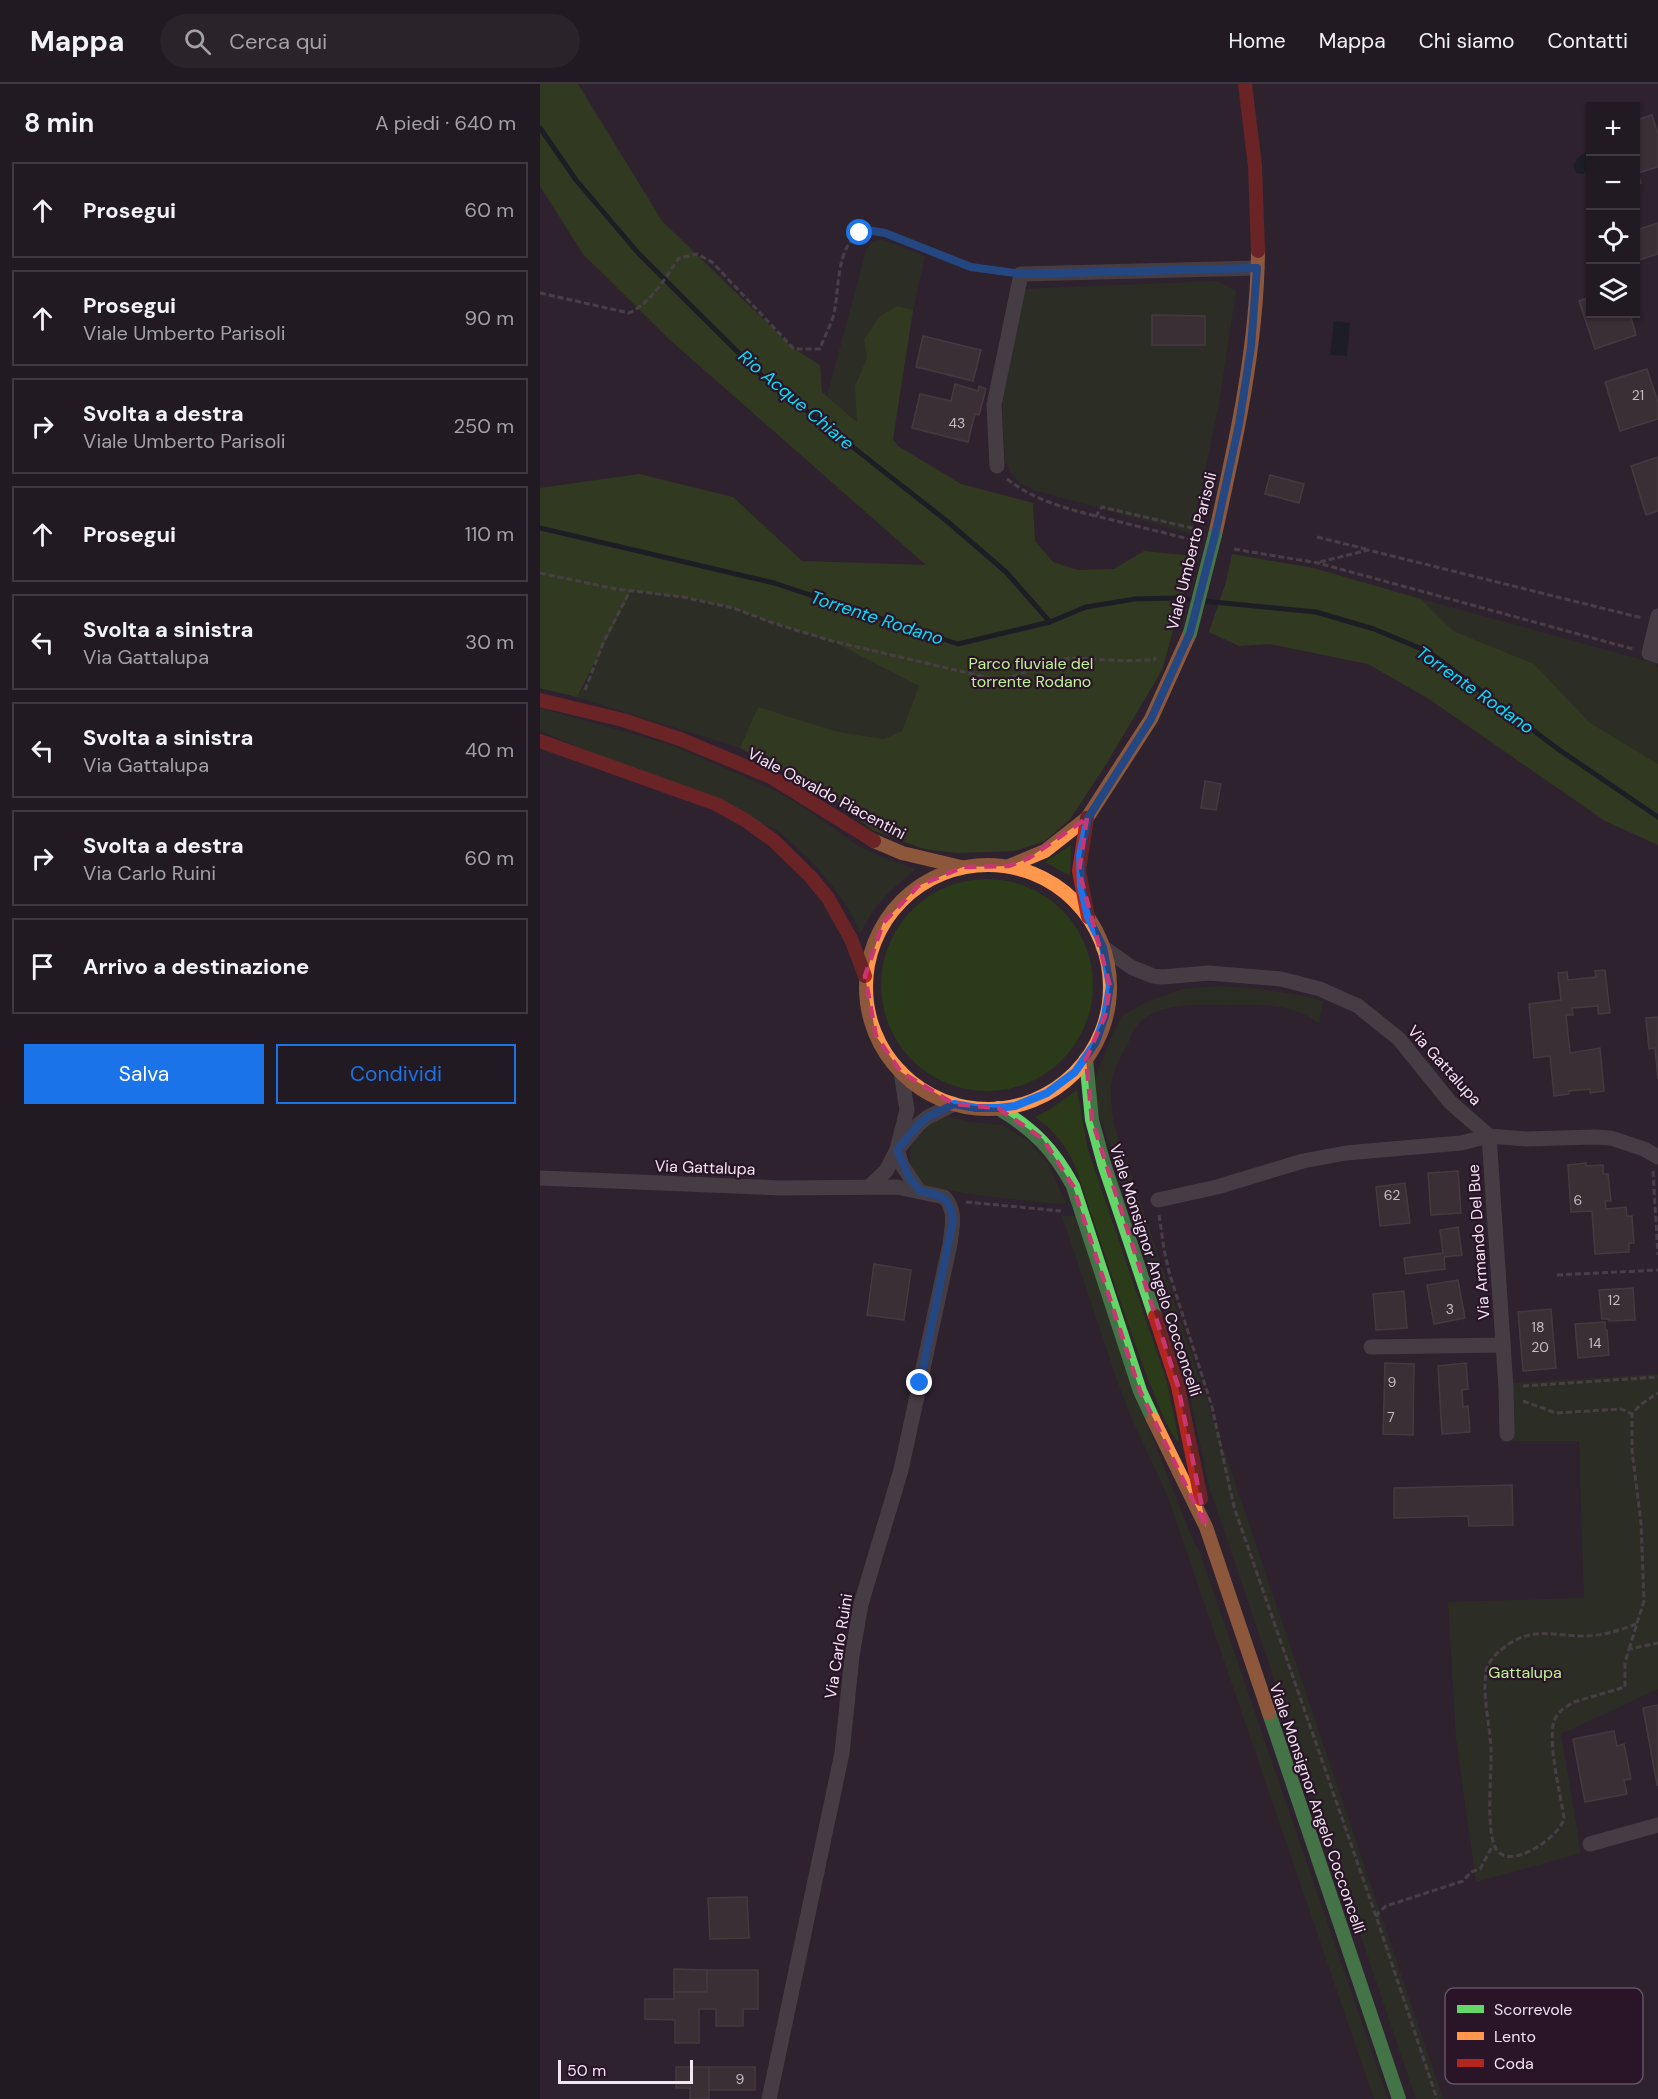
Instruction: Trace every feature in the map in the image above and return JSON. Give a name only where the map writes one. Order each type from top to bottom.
[{"type":"main road","name":"Viale Umberto Parisoli","points":[[1009,866],[1045,851],[1088,818],[1151,719],[1190,633],[1215,535],[1246,387],[1256,304],[1257,219],[1252,136],[1245,84]]},
{"type":"main road","name":"Viale Osvaldo Piacentini","points":[[540,700],[623,720],[680,739],[771,777],[876,842],[902,853],[963,867]]},
{"type":"main road","points":[[540,741],[716,804],[745,820],[773,840],[810,876],[828,898],[851,939],[865,976],[869,1015],[876,1036],[887,1055],[917,1086],[935,1097],[954,1104],[976,1108],[998,1108],[1015,1106],[1047,1093],[1068,1078],[1086,1059],[1096,1042],[1105,1016],[1110,986],[1103,947],[1088,917],[1061,889],[1045,879],[1009,866],[963,867],[932,878],[918,886],[898,903],[884,923],[873,946],[865,976]]},
{"type":"main road","name":"Viale Umberto Parisoli","points":[[1088,818],[1079,871],[1088,917]]},
{"type":"main road","name":"Viale Monsignor Angelo Cocconcelli","points":[[1086,1059],[1092,1120],[1104,1164],[1178,1386],[1206,1527]]},
{"type":"main road","name":"Viale Monsignor Angelo Cocconcelli","points":[[998,1108],[1043,1139],[1060,1161],[1073,1186],[1140,1391],[1206,1527],[1399,2099]]},
{"type":"street","points":[[997,466],[994,405],[1021,274],[1257,268]]},
{"type":"street","points":[[1654,654],[1657,619]]},
{"type":"street","name":"Via Gattalupa","points":[[1103,947],[1131,968],[1153,976],[1209,972],[1281,979],[1303,984],[1358,1006],[1399,1039],[1450,1102],[1489,1136]]},
{"type":"street","points":[[901,1072],[907,1110],[897,1150],[909,1177],[920,1191]]},
{"type":"street","points":[[869,1187],[886,1171],[897,1150],[919,1124],[954,1104]]},
{"type":"street","points":[[1158,1200],[1217,1188],[1303,1161],[1346,1154],[1461,1143],[1489,1136],[1527,1139],[1611,1138],[1644,1149],[1655,1163]]},
{"type":"street","name":"Via Armando Del Bue","points":[[1489,1136],[1508,1434]]},
{"type":"street","name":"Via Gattalupa","points":[[540,1178],[781,1188],[897,1187],[944,1197],[949,1202]]},
{"type":"street","name":"Via Carlo Ruini","points":[[769,2099],[842,1753],[852,1656],[861,1604],[901,1470],[950,1244],[953,1220],[949,1202]]},
{"type":"street","points":[[1371,1347],[1503,1345]]},
{"type":"street","points":[[1590,1844],[1658,1826]]},
{"type":"path","points":[[540,293],[629,313],[641,308],[679,258],[697,254],[712,262],[794,349],[809,350],[820,348],[833,317],[844,249],[851,238],[860,233],[873,231],[885,233],[971,267],[1021,274]]},
{"type":"path","points":[[997,466],[1019,489],[1064,509],[1193,540]]},
{"type":"path","points":[[1096,516],[1102,507],[1201,530]]},
{"type":"path","points":[[1317,537],[1657,619]]},
{"type":"path","points":[[1234,549],[1318,563],[1654,654]]},
{"type":"path","points":[[1318,563],[1368,550]]},
{"type":"path","points":[[540,573],[630,591],[683,597],[733,608],[832,642],[998,680],[1016,677],[1053,662],[1067,659],[1154,660],[1160,653]]},
{"type":"path","points":[[580,709],[588,680],[604,641],[630,591]]},
{"type":"path","points":[[1655,1163],[1658,1255]]},
{"type":"path","points":[[1158,1200],[1169,1272],[1212,1407],[1233,1507],[1377,1919],[1437,2099]]},
{"type":"path","points":[[949,1202],[1065,1211]]},
{"type":"path","points":[[1557,1275],[1658,1270]]},
{"type":"path","points":[[1506,1392],[1658,1377]]},
{"type":"path","points":[[1506,1392],[1556,1413],[1621,1410],[1632,1414]]},
{"type":"path","points":[[1636,1624],[1619,1630],[1586,1636],[1530,1634],[1503,1649],[1488,1665],[1485,1687],[1491,1750],[1491,1817],[1494,1843],[1499,1853],[1505,1856],[1525,1854],[1541,1845],[1563,1824],[1564,1818],[1551,1736],[1555,1718],[1574,1702],[1625,1687],[1624,1664],[1644,1600],[1641,1522],[1632,1450],[1632,1414],[1640,1405],[1658,1393]]},
{"type":"path","points":[[1629,1649],[1658,1643]]},
{"type":"path","points":[[1377,1919],[1378,1913],[1386,1905],[1463,1881],[1471,1872],[1480,1869],[1494,1843]]},
{"type":"highlighted area","points":[[1087,818],[1079,871],[1110,986],[1105,1016],[1086,1059],[1092,1120],[1178,1386],[1206,1527],[1140,1391],[1073,1186],[1043,1139],[998,1108],[954,1104],[901,1072],[876,1036],[865,976],[883,923],[918,886],[963,867],[1009,866],[1029,858]]},
{"type":"green space","name":"Parco fluviale del torrente Rodano","points":[[540,84],[578,84],[662,221],[794,349],[820,365],[822,392],[857,422],[855,386],[867,358],[864,339],[880,316],[898,306],[913,310],[893,439],[898,446],[961,484],[1033,503],[1035,541],[1053,562],[1078,570],[1114,569],[1144,551],[1194,556],[1162,670],[1105,766],[1070,819],[1045,841],[1015,851],[957,853],[924,849],[872,830],[831,798],[740,748],[758,707],[838,732],[884,739],[902,731],[919,686],[832,641],[733,608],[683,597],[631,591],[577,697],[540,688],[540,488],[639,474],[733,497],[802,561],[926,565],[670,340],[583,254],[540,186]]},
{"type":"green space","points":[[883,240],[925,256],[913,310],[898,306],[880,316],[864,339],[867,358],[855,386],[858,422],[827,396],[866,251],[872,242]]},
{"type":"green space","points":[[1218,281],[1236,291],[1219,403],[1192,534],[1034,490],[1020,483],[1010,472],[1005,460],[1002,407],[1023,289]]},
{"type":"green space","points":[[1232,554],[1313,568],[1421,599],[1453,631],[1534,664],[1590,723],[1658,764],[1658,845],[1605,821],[1429,699],[1368,664],[1270,644],[1239,646],[1209,632],[1226,582]]},
{"type":"green space","points":[[630,591],[683,597],[733,608],[832,641],[919,686],[902,731],[884,739],[838,732],[758,707],[740,748],[577,697],[588,680],[604,641]]},
{"type":"green space","points":[[1421,599],[1654,663],[1658,668],[1658,764],[1590,723],[1534,664],[1453,631]]},
{"type":"green space","points":[[540,708],[672,745],[778,792],[857,845],[916,869],[891,890],[878,905],[861,933],[843,900],[826,878],[798,848],[777,830],[540,731]]},
{"type":"green space","points":[[1071,845],[1070,876],[1045,862]]},
{"type":"green space","points":[[977,879],[997,879],[1018,883],[1037,891],[1062,910],[1075,926],[1085,944],[1091,964],[1093,985],[1091,1006],[1085,1026],[1075,1044],[1062,1060],[1037,1079],[1018,1087],[997,1091],[977,1091],[956,1087],[937,1079],[905,1052],[893,1035],[885,1016],[881,995],[881,975],[885,954],[893,935],[920,903],[937,891],[956,883]]},
{"type":"green space","points":[[1218,986],[1271,990],[1323,1001],[1319,1023],[1299,1012],[1265,1005],[1192,1005],[1154,1013],[1143,1019],[1135,1028],[1115,1069],[1111,1085],[1114,1124],[1443,2099],[1416,2099],[1209,1486],[1186,1378],[1096,1104],[1096,1076],[1113,1033],[1123,1015],[1149,1001],[1182,989]]},
{"type":"green space","points":[[1077,1090],[1088,1150],[1167,1382],[1179,1442],[1169,1428],[1156,1399],[1075,1166],[1058,1138],[1035,1117]]},
{"type":"green space","points":[[948,1116],[969,1122],[1002,1125],[1030,1142],[1048,1164],[1066,1203],[976,1195],[925,1186],[911,1164],[912,1144],[926,1128]]},
{"type":"green space","points":[[1062,1216],[1076,1216],[1131,1383],[1194,1543],[1199,1550],[1388,2099],[1374,2099],[1168,1497],[1131,1417],[1117,1380]]},
{"type":"green space","name":"Gattalupa","points":[[1658,1374],[1658,1689],[1561,1734],[1581,1853],[1476,1882],[1456,1738],[1448,1602],[1584,1598],[1579,1441],[1513,1441],[1510,1383]]},
{"type":"shaded area","points":[[1586,153],[1586,171],[1583,174],[1576,173],[1573,165]]},
{"type":"shaded area","points":[[1334,321],[1350,323],[1347,356],[1330,355]]},
{"type":"building","points":[[1652,115],[1658,134],[1658,167],[1640,172],[1640,156],[1640,119]]},
{"type":"building","points":[[1658,223],[1658,254],[1640,260],[1640,229]]},
{"type":"building","points":[[1586,298],[1586,318],[1631,318],[1636,335],[1595,349],[1579,301]]},
{"type":"building","points":[[1152,315],[1205,316],[1205,345],[1152,345]]},
{"type":"building","points":[[923,336],[981,350],[973,381],[916,367]]},
{"type":"building","points":[[1647,369],[1658,402],[1658,419],[1620,431],[1605,382]]},
{"type":"building","points":[[955,384],[978,391],[979,386],[986,389],[979,415],[975,414],[968,442],[912,428],[920,394],[951,401]]},
{"type":"building","points":[[1658,457],[1658,511],[1646,515],[1631,466]]},
{"type":"building","points":[[1270,475],[1304,484],[1299,503],[1265,494]]},
{"type":"building","points":[[1205,781],[1221,784],[1216,810],[1201,808]]},
{"type":"building","points":[[1605,970],[1610,1013],[1598,1014],[1598,1006],[1572,1008],[1573,1015],[1566,1015],[1570,1053],[1600,1048],[1604,1091],[1590,1093],[1590,1089],[1569,1091],[1569,1094],[1554,1096],[1550,1056],[1534,1058],[1529,1004],[1561,1000],[1558,973],[1567,972],[1568,980],[1596,977],[1595,971]]},
{"type":"building","points":[[1658,1017],[1658,1079],[1655,1048],[1649,1049],[1646,1018]]},
{"type":"building","points":[[1586,1163],[1586,1166],[1603,1165],[1603,1174],[1608,1174],[1611,1201],[1605,1201],[1606,1209],[1626,1207],[1627,1216],[1632,1216],[1634,1243],[1629,1243],[1629,1252],[1595,1254],[1592,1211],[1571,1212],[1568,1165]]},
{"type":"building","points":[[1458,1171],[1461,1213],[1431,1215],[1428,1173]]},
{"type":"building","points":[[1405,1183],[1410,1223],[1380,1226],[1376,1187]]},
{"type":"building","points":[[1458,1227],[1462,1255],[1444,1257],[1445,1269],[1406,1274],[1404,1258],[1443,1253],[1440,1230]]},
{"type":"building","points":[[874,1264],[911,1270],[904,1320],[867,1315]]},
{"type":"building","points":[[1458,1280],[1465,1318],[1434,1324],[1427,1285]]},
{"type":"building","points":[[1633,1288],[1635,1320],[1602,1319],[1599,1290]]},
{"type":"building","points":[[1404,1291],[1407,1328],[1376,1330],[1373,1294]]},
{"type":"building","points":[[1551,1309],[1556,1368],[1523,1371],[1518,1312]]},
{"type":"building","points":[[1605,1322],[1609,1355],[1578,1358],[1575,1324]]},
{"type":"building","points":[[1385,1363],[1414,1364],[1413,1435],[1383,1434]]},
{"type":"building","points":[[1466,1363],[1468,1389],[1462,1390],[1463,1407],[1468,1406],[1470,1432],[1442,1434],[1438,1366]]},
{"type":"building","points":[[1512,1485],[1513,1525],[1469,1526],[1468,1516],[1394,1518],[1394,1488]]},
{"type":"building","points":[[1658,1705],[1658,1785],[1657,1785],[1643,1708]]},
{"type":"building","points":[[1614,1731],[1617,1746],[1624,1744],[1631,1779],[1624,1780],[1627,1794],[1585,1802],[1573,1739]]},
{"type":"building","points":[[747,1897],[749,1938],[710,1939],[708,1898]]},
{"type":"building","points":[[674,1969],[707,1970],[707,1992],[674,1992]]},
{"type":"building","points":[[707,1970],[758,1970],[758,2009],[743,2009],[743,2026],[716,2026],[716,2009],[699,2009],[699,2043],[675,2043],[675,2020],[645,2019],[645,1999],[674,1999],[674,1992],[707,1992]]},
{"type":"building","points":[[676,2067],[709,2067],[709,2099],[690,2099],[690,2088],[676,2088]]},
{"type":"building","points":[[709,2067],[755,2067],[755,2090],[709,2090]]},
{"type":"waterway","name":"Rio Acque Chiare","points":[[540,128],[576,180],[639,254],[760,374],[948,522],[1006,572],[1050,622]]},
{"type":"waterway","name":"Torrente Rodano","points":[[540,528],[774,583],[958,644],[1050,622],[1086,607],[1135,599],[1194,600]]},
{"type":"waterway","name":"Torrente Rodano","points":[[1203,601],[1316,612],[1374,629],[1429,652],[1558,749],[1658,817]]},
{"type":"traffic: fast","points":[[1190,633],[1215,535]]},
{"type":"traffic: fast","points":[[1086,1059],[1092,1120],[1104,1164],[1155,1316]]},
{"type":"traffic: fast","points":[[998,1108],[1042,1141],[1058,1161],[1073,1186],[1140,1391],[1153,1419]]},
{"type":"traffic: fast","points":[[1269,1713],[1399,2099]]},
{"type":"traffic: slow","points":[[1215,535],[1244,394],[1254,323],[1258,251]]},
{"type":"traffic: slow","points":[[1009,866],[1045,851],[1087,818],[1151,719],[1190,633]]},
{"type":"traffic: slow","points":[[874,841],[902,853],[961,867]]},
{"type":"traffic: slow","points":[[988,865],[1012,868],[1035,875],[1056,886],[1074,901],[1089,919],[1100,940],[1107,963],[1110,987],[1107,1011],[1100,1034],[1089,1055],[1074,1073],[1056,1088],[1035,1099],[1012,1106],[988,1109],[964,1106],[941,1099],[920,1088],[902,1073],[887,1055],[876,1034],[869,1011],[866,987],[869,963],[876,940],[887,919],[902,901],[920,886],[941,875],[964,868],[988,865]]},
{"type":"traffic: slow","points":[[1153,1419],[1206,1527],[1269,1713]]},
{"type":"traffic: jam","points":[[1245,84],[1255,166],[1258,251]]},
{"type":"traffic: jam","points":[[540,700],[623,720],[680,739],[771,777],[874,841]]},
{"type":"traffic: jam","points":[[540,741],[716,804],[745,820],[773,840],[810,876],[828,898],[851,939],[865,976]]},
{"type":"traffic: jam","points":[[1087,818],[1079,871],[1088,917]]},
{"type":"traffic: jam","points":[[1155,1316],[1178,1386],[1201,1499]]},
{"type":"route","points":[[860,233],[873,231],[885,233],[971,267],[1021,274],[1257,268],[1256,304],[1246,387],[1215,535],[1190,633],[1151,719],[1088,818],[1080,855],[1079,871],[1088,917],[1103,947],[1110,986],[1105,1016],[1096,1042],[1075,1072],[1047,1093],[1015,1106],[976,1108],[954,1104],[919,1124],[897,1150],[902,1165],[920,1191],[944,1197],[949,1202],[953,1220],[950,1244],[920,1383]]}]
